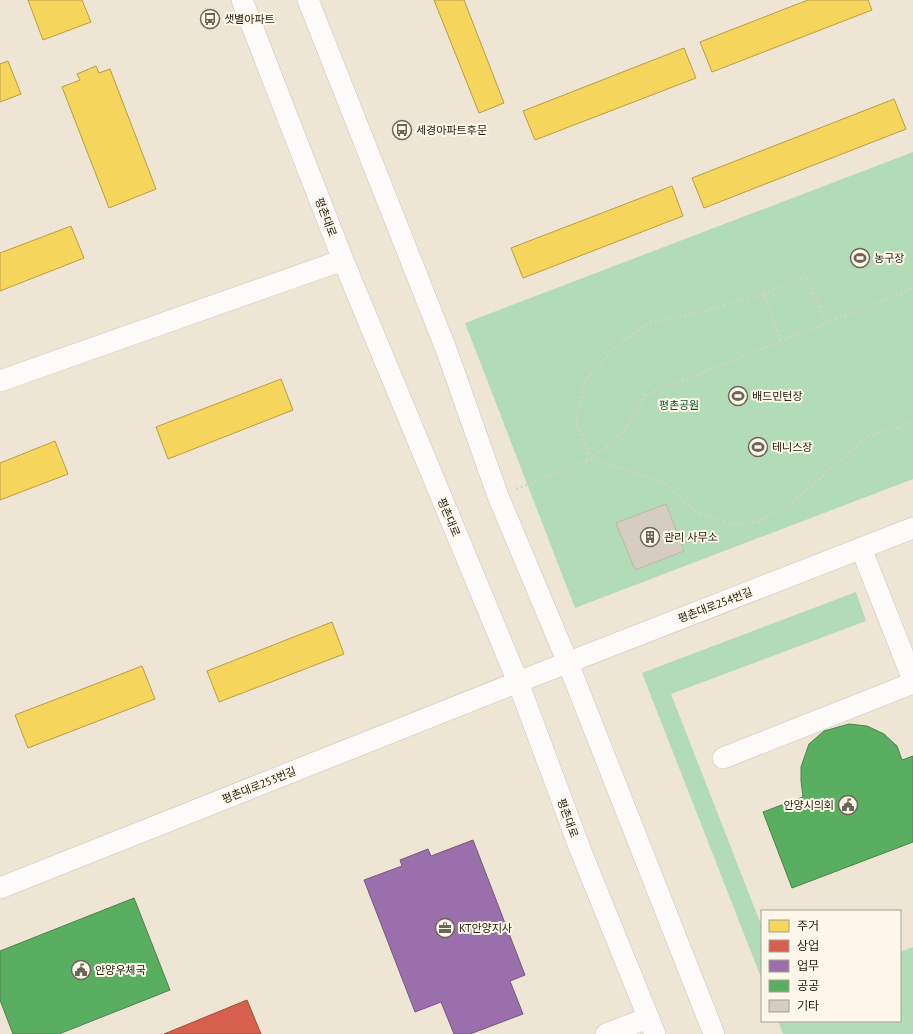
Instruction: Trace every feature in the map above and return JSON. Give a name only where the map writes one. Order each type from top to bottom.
[{"type":"street","name":"평촌대로","points":[[242,0],[342,260],[518,682],[580,849],[652,1026]]},
{"type":"street","points":[[308,0],[446,349],[498,496],[568,663],[714,1034]]},
{"type":"street","points":[[0,381],[342,260]]},
{"type":"street","name":"평촌대로254번길","points":[[518,682],[913,528]]},
{"type":"street","points":[[723,758],[913,682],[908,653],[861,548]]},
{"type":"street","name":"평촌대로253번길","points":[[0,888],[518,682]]},
{"type":"street","points":[[606,1034],[652,1026]]},
{"type":"path","points":[[826,323],[807,276],[763,294],[700,312],[649,323],[616,347],[586,379],[576,422],[592,459],[663,482],[694,510],[735,525],[758,522],[794,501],[867,438],[909,424],[913,421]]},
{"type":"path","points":[[498,496],[592,459],[624,430],[646,395],[913,288]]},
{"type":"path","points":[[763,294],[781,341]]},
{"type":"green space","name":"평촌공원","points":[[913,152],[913,479],[575,608],[465,323]]},
{"type":"green space","points":[[856,592],[866,621],[671,694],[761,924],[761,977],[642,673]]},
{"type":"green space","points":[[913,947],[913,1034],[783,1034],[778,1022],[901,1022],[901,952]]},
{"type":"building: 주거","points":[[28,0],[82,0],[91,22],[43,40]]},
{"type":"building: 주거","points":[[434,0],[464,0],[504,103],[479,113]]},
{"type":"building: 주거","points":[[808,0],[868,0],[872,10],[712,72],[700,42]]},
{"type":"building: 주거","points":[[684,48],[696,78],[535,140],[523,111]]},
{"type":"building: 주거","points":[[8,61],[21,94],[0,102],[0,64]]},
{"type":"building: 주거","points":[[96,66],[99,73],[110,69],[156,189],[109,208],[62,87],[80,80],[77,74]]},
{"type":"building: 주거","points":[[894,99],[906,129],[704,208],[692,178]]},
{"type":"building: 주거","points":[[672,186],[683,216],[523,278],[511,248]]},
{"type":"building: 주거","points":[[71,226],[84,258],[0,291],[0,253]]},
{"type":"building: 주거","points":[[281,379],[293,410],[168,459],[156,427]]},
{"type":"building: 주거","points":[[55,441],[68,474],[0,500],[0,463]]},
{"type":"building: 주거","points":[[332,622],[344,654],[219,702],[207,671]]},
{"type":"building: 주거","points":[[142,666],[155,699],[28,748],[15,715]]},
{"type":"building: 상업","points":[[247,1000],[261,1034],[164,1034]]},
{"type":"building: 업무","name":"KT안양지사","points":[[473,840],[525,975],[510,981],[523,1014],[470,1034],[454,1034],[441,1002],[415,1012],[364,880],[402,866],[400,860],[428,849],[431,856]]},
{"type":"building: 공공","name":"안양시의회","points":[[849,724],[867,726],[884,734],[897,746],[902,760],[913,756],[913,842],[792,888],[763,812],[803,797],[801,767],[809,744],[824,731]]},
{"type":"building: 공공","name":"안양우체국","points":[[134,898],[170,990],[59,1034],[13,1034],[0,1000],[0,951]]},
{"type":"building: 기타","name":"관리 사무소","points":[[666,504],[684,551],[635,570],[616,523]]},
{"type":"place","name":"샛별아파트","points":[[210,19]]},
{"type":"place","name":"세경아파트후문","points":[[402,130]]},
{"type":"place","name":"농구장","points":[[860,258]]},
{"type":"place","name":"배드민턴장","points":[[738,396]]},
{"type":"place","name":"테니스장","points":[[758,447]]},
{"type":"place","name":"관리 사무소","points":[[650,537]]},
{"type":"place","name":"안양시의회","points":[[848,805]]},
{"type":"place","name":"KT안양지사","points":[[445,928]]},
{"type":"place","name":"안양우체국","points":[[81,970]]}]
